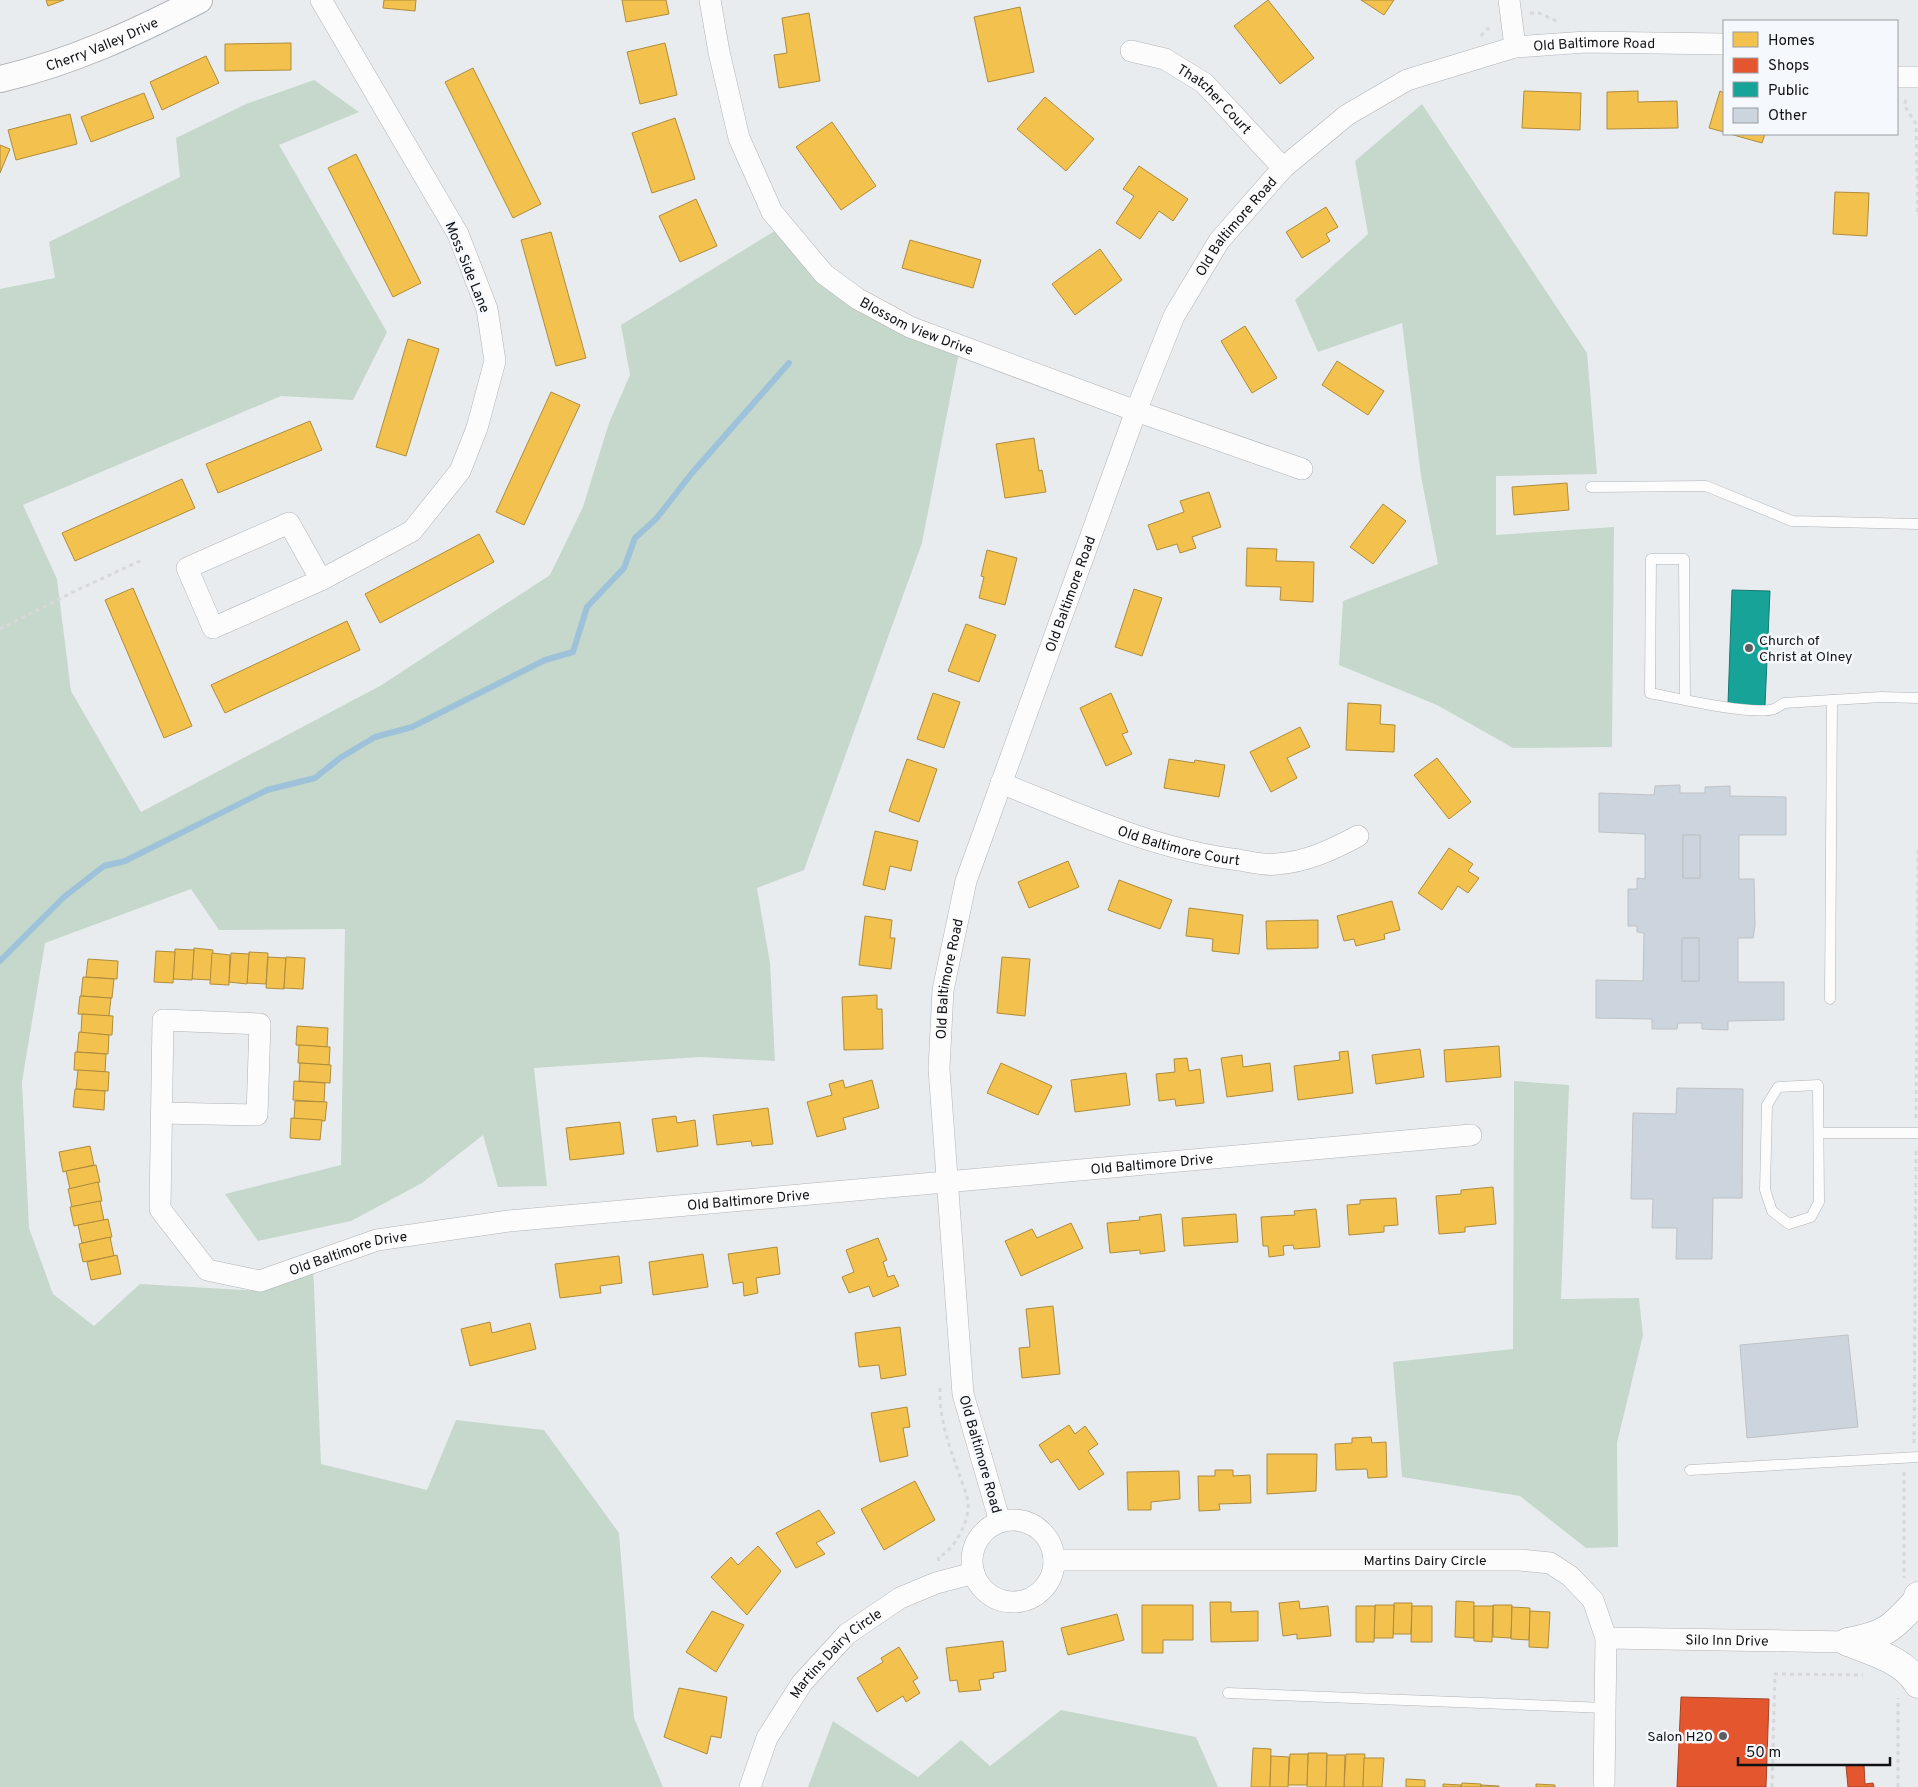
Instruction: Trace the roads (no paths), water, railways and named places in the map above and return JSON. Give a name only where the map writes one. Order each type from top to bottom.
[{"type":"main road","points":[[1848,1642],[1872,1638],[1894,1626],[1916,1601],[1911,1589]]},
{"type":"main road","points":[[1848,1642],[1899,1665],[1914,1676],[1918,1684]]},
{"type":"street","name":"Cherry Valley Drive","points":[[0,80],[34,71],[88,52],[199,0]]},
{"type":"street","name":"Moss Side Lane","points":[[321,0],[458,234],[488,309],[495,361],[477,428],[460,472],[412,531],[321,580],[214,628],[187,568],[290,523],[321,580]]},
{"type":"street","name":"Blossom View Drive","points":[[710,0],[719,52],[739,138],[772,212],[824,274],[858,299],[910,327],[1136,411],[1302,468]]},
{"type":"street","points":[[1509,0],[1515,47]]},
{"type":"street","name":"Old Baltimore Road","points":[[1000,1522],[963,1394],[939,1070],[944,990],[966,881],[1136,411],[1174,316],[1219,241],[1283,168],[1347,116],[1407,80],[1515,47],[1586,42],[1723,44]]},
{"type":"street","name":"Thatcher Court","points":[[1131,51],[1165,59],[1204,84],[1283,168]]},
{"type":"street","points":[[1898,77],[1918,77]]},
{"type":"street","name":"Old Baltimore Court","points":[[1001,783],[1115,828],[1195,854],[1274,865],[1327,852],[1358,836]]},
{"type":"street","name":"Old Baltimore Drive","points":[[162,1113],[257,1114],[260,1024],[163,1020],[160,1209],[207,1270],[260,1281],[386,1238],[509,1220],[1471,1135]]},
{"type":"street","points":[[1019,1520],[1038,1528],[1050,1542],[1054,1560],[1051,1577],[1044,1589],[1030,1598],[1014,1602],[996,1598],[982,1588],[974,1573],[972,1558],[977,1541],[988,1528],[1000,1522],[1019,1520]]},
{"type":"street","name":"Martins Dairy Circle","points":[[1054,1560],[1520,1560],[1550,1564],[1570,1576],[1593,1600],[1606,1638],[1604,1787]]},
{"type":"street","name":"Martins Dairy Circle","points":[[750,1787],[767,1738],[797,1691],[847,1634],[900,1598],[951,1579],[974,1573]]},
{"type":"street","name":"Silo Inn Drive","points":[[1606,1638],[1848,1642]]},
{"type":"lane","points":[[1592,487],[1706,486],[1792,521],[1918,524]]},
{"type":"lane","points":[[1685,700],[1684,559],[1651,559],[1650,694],[1736,709],[1773,710],[1784,703],[1882,697],[1918,698]]},
{"type":"lane","points":[[1830,999],[1832,700]]},
{"type":"lane","points":[[1818,1085],[1819,1133],[1819,1202],[1810,1217],[1789,1224],[1772,1211],[1765,1190],[1767,1105],[1778,1087],[1818,1085]]},
{"type":"lane","points":[[1819,1133],[1917,1133]]},
{"type":"lane","points":[[1690,1470],[1913,1457]]},
{"type":"lane","points":[[1228,1692],[1605,1708]]},
{"type":"waterway","points":[[0,961],[64,897],[104,866],[125,861],[267,790],[315,778],[340,758],[375,737],[412,727],[545,660],[573,652],[587,607],[624,568],[635,538],[656,519],[692,473],[789,363]]},
{"type":"place","name":"Church of Christ at Olney","points":[[1749,648]]},
{"type":"place","name":"Salon H20","points":[[1723,1736]]}]
